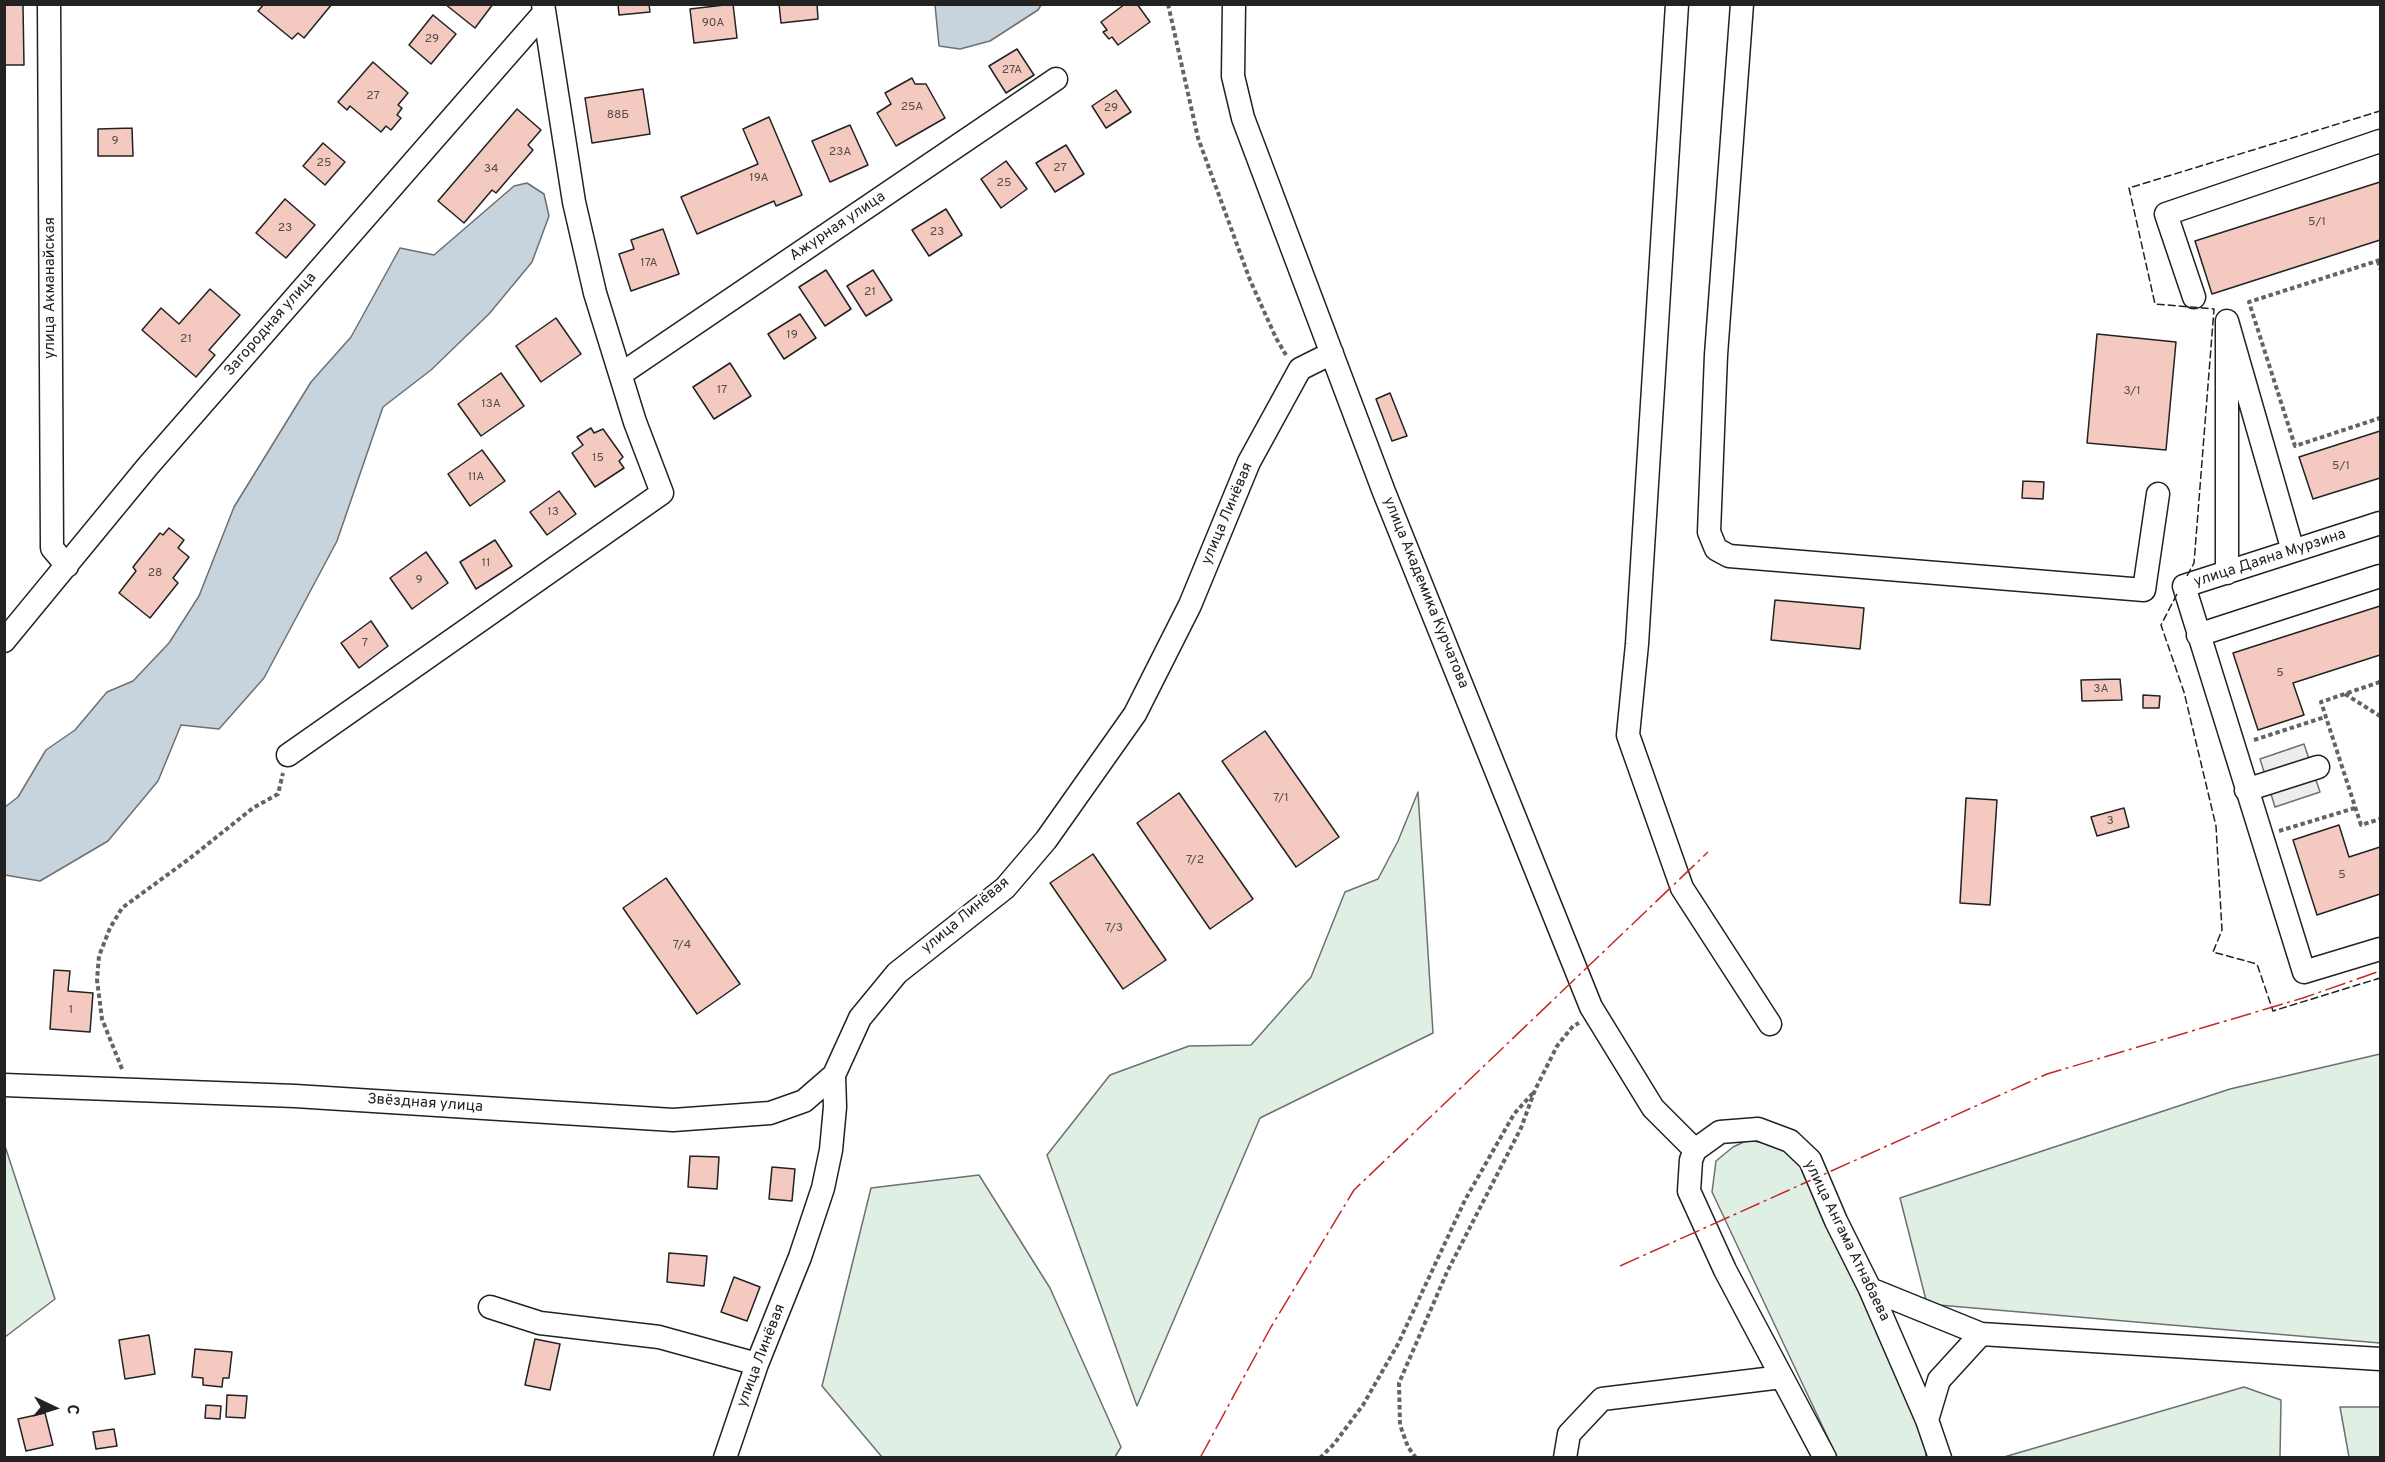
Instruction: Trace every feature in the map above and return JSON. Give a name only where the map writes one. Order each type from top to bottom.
[{"type":"street","name":"улица Акманайская","points":[[49,4],[52,548],[67,566]]},
{"type":"street","name":"улица Академика Курчатова","points":[[1234,4],[1233,76],[1244,118],[1384,492],[1596,1014],[1653,1108],[1695,1150]]},
{"type":"street","points":[[1677,4],[1637,644],[1628,735],[1682,888],[1770,1023]]},
{"type":"street","points":[[1742,4],[1716,355],[1709,531],[1716,549],[1730,556],[2144,590],[2158,494]]},
{"type":"street","name":"Загородная улица","points":[[4,641],[148,466],[543,9]]},
{"type":"street","points":[[288,754],[662,493],[635,422],[595,293],[574,202],[543,9]]},
{"type":"street","name":"Ажурная улица","points":[[621,374],[1056,79]]},
{"type":"street","points":[[2194,297],[2166,214],[2380,141]]},
{"type":"street","points":[[2227,573],[2227,321],[2293,551]]},
{"type":"street","points":[[1300,369],[1332,353]]},
{"type":"street","name":"улица Линёвая","points":[[725,1458],[757,1364],[800,1257],[823,1188],[831,1150],[835,1107],[834,1075],[860,1018],[897,973],[1005,888],[1046,840],[1135,714],[1191,605],[1249,462],[1300,369]]},
{"type":"street","name":"улица Даяна Мурзина","points":[[2198,635],[2184,586],[2380,523]]},
{"type":"street","points":[[2380,576],[2198,635],[2304,972],[2380,949]]},
{"type":"street","points":[[2246,790],[2318,767]]},
{"type":"street","name":"Звёздная улица","points":[[4,1085],[295,1096],[673,1120],[770,1113],[804,1101],[834,1075]]},
{"type":"street","name":"улица Ангама Атнабаева","points":[[1695,1150],[1720,1132],[1758,1129],[1790,1141],[1810,1160],[1927,1420],[1938,1456]]},
{"type":"street","points":[[1695,1150],[1691,1160],[1689,1191],[1725,1270],[1825,1458]]},
{"type":"street","points":[[1870,1289],[1981,1334],[2380,1359]]},
{"type":"street","points":[[490,1307],[540,1323],[659,1337],[757,1364]]},
{"type":"street","points":[[1927,1420],[1939,1380],[1981,1334]]},
{"type":"street","points":[[1565,1458],[1569,1434],[1602,1399],[1782,1377]]},
{"type":"path","points":[[1168,4],[1198,138],[1250,280],[1276,338],[1290,361],[1300,369]]},
{"type":"path","points":[[2380,268],[2379,260],[2249,302],[2295,446],[2380,418]]},
{"type":"path","points":[[2380,682],[2321,702],[2361,825],[2380,819]]},
{"type":"path","points":[[2344,694],[2380,716]]},
{"type":"path","points":[[2233,746],[2325,717]]},
{"type":"path","points":[[123,1090],[124,1073],[102,1019],[97,980],[99,956],[110,928],[122,908],[189,860],[253,808],[278,794],[288,754]]},
{"type":"path","points":[[2261,837],[2355,807]]},
{"type":"path","points":[[1416,1458],[1408,1447],[1400,1425],[1399,1383],[1447,1272],[1521,1128],[1535,1090],[1557,1046],[1574,1026],[1596,1014]]},
{"type":"path","points":[[1320,1458],[1334,1444],[1363,1405],[1398,1344],[1465,1200],[1514,1114],[1535,1090]]},
{"type":"green space","points":[[1418,792],[1433,1033],[1260,1118],[1137,1406],[1047,1155],[1110,1075],[1189,1046],[1251,1045],[1311,977],[1345,892],[1378,879],[1398,841]]},
{"type":"green space","points":[[2380,1054],[2380,1343],[1927,1304],[1900,1198],[2230,1089]]},
{"type":"green space","points":[[1748,1140],[1781,1146],[1799,1162],[1925,1436],[1926,1457],[1837,1457],[1712,1192],[1716,1161],[1733,1147]]},
{"type":"green space","points":[[4,1143],[55,1299],[5,1337],[4,1337]]},
{"type":"green space","points":[[979,1175],[1050,1288],[1121,1447],[1115,1457],[882,1457],[822,1386],[871,1188]]},
{"type":"green space","points":[[2244,1387],[2281,1400],[2280,1457],[2004,1457]]},
{"type":"green space","points":[[2340,1407],[2380,1407],[2380,1457],[2349,1457]]},
{"type":"shaded area","points":[[935,4],[1041,5],[1038,10],[990,41],[960,49],[939,46]]},
{"type":"shaded area","points":[[527,183],[544,194],[549,216],[532,262],[489,314],[431,370],[383,407],[337,541],[264,678],[219,729],[181,725],[158,781],[108,841],[40,881],[5,875],[5,807],[18,797],[46,750],[75,730],[107,692],[133,681],[169,643],[199,596],[234,507],[311,382],[351,337],[400,248],[434,255],[514,186]]},
{"type":"shaded area","points":[[2304,744],[2320,792],[2275,807],[2260,759]]},
{"type":"building","points":[[264,4],[332,4],[304,38],[298,33],[292,39],[258,11]]},
{"type":"building","points":[[445,4],[493,4],[475,28]]},
{"type":"building","points":[[618,4],[649,4],[650,12],[619,15]]},
{"type":"building","points":[[733,4],[737,38],[694,43],[690,9]]},
{"type":"building","points":[[779,4],[817,4],[818,19],[781,23]]},
{"type":"building","points":[[1125,4],[1137,4],[1150,22],[1118,45],[1112,37],[1109,39],[1103,32],[1107,30],[1101,22]]},
{"type":"building","points":[[4,5],[23,5],[24,65],[4,65]]},
{"type":"building","points":[[433,15],[456,34],[431,64],[409,45]]},
{"type":"building","points":[[1017,49],[1034,75],[1006,93],[989,66]]},
{"type":"building","points":[[373,62],[408,93],[398,105],[402,108],[397,115],[401,118],[391,130],[386,126],[381,132],[350,106],[347,110],[338,102]]},
{"type":"building","points":[[912,78],[915,84],[926,84],[945,118],[896,146],[877,113],[891,104],[885,93]]},
{"type":"building","points":[[643,89],[650,134],[592,143],[585,98]]},
{"type":"building","points":[[1116,90],[1131,112],[1106,128],[1092,106]]},
{"type":"building","points":[[517,109],[541,130],[528,145],[533,150],[496,193],[492,190],[464,223],[438,201]]},
{"type":"building","points":[[769,117],[802,195],[776,206],[774,201],[697,234],[681,197],[758,164],[743,129]]},
{"type":"building","points":[[850,125],[868,165],[830,182],[812,141]]},
{"type":"building","points":[[132,128],[133,156],[98,156],[98,129]]},
{"type":"building","points":[[323,143],[345,162],[325,185],[303,166]]},
{"type":"building","points":[[1066,145],[1084,174],[1055,192],[1036,163]]},
{"type":"building","points":[[1006,161],[1027,189],[1001,208],[981,179]]},
{"type":"building","points":[[2380,182],[2380,240],[2212,294],[2195,241]]},
{"type":"building","points":[[285,199],[315,225],[286,258],[256,233]]},
{"type":"building","points":[[946,209],[962,235],[929,256],[912,230]]},
{"type":"building","points":[[663,229],[679,274],[631,291],[619,254],[634,249],[631,240]]},
{"type":"building","points":[[826,270],[851,309],[825,326],[799,287]]},
{"type":"building","points":[[873,270],[892,300],[866,316],[847,286]]},
{"type":"building","points":[[210,289],[240,315],[209,350],[215,355],[196,377],[142,330],[161,308],[179,324]]},
{"type":"building","points":[[800,314],[816,338],[784,359],[768,334]]},
{"type":"building","points":[[556,318],[581,354],[541,382],[516,346]]},
{"type":"building","points":[[2097,334],[2176,342],[2166,450],[2087,443]]},
{"type":"building","points":[[730,363],[751,396],[714,419],[693,387]]},
{"type":"building","points":[[501,373],[524,406],[481,436],[458,404]]},
{"type":"building","points":[[1390,393],[1407,436],[1392,441],[1376,399]]},
{"type":"building","points":[[591,428],[594,433],[603,429],[623,457],[619,461],[624,468],[595,487],[572,453],[583,445],[577,437]]},
{"type":"building","points":[[2380,431],[2380,478],[2313,499],[2299,457]]},
{"type":"building","points":[[482,450],[505,481],[470,506],[448,474]]},
{"type":"building","points":[[2023,481],[2044,482],[2043,499],[2022,498]]},
{"type":"building","points":[[559,491],[576,514],[547,535],[530,512]]},
{"type":"building","points":[[169,528],[184,540],[178,548],[189,557],[173,578],[178,583],[150,618],[119,593],[136,571],[133,567],[160,533],[163,535]]},
{"type":"building","points":[[495,540],[512,566],[476,589],[460,562]]},
{"type":"building","points":[[426,552],[448,583],[412,609],[390,578]]},
{"type":"building","points":[[1775,600],[1864,608],[1860,649],[1771,640]]},
{"type":"building","points":[[2380,606],[2380,655],[2293,683],[2304,715],[2258,730],[2233,653]]},
{"type":"building","points":[[371,621],[388,646],[359,668],[341,643]]},
{"type":"building","points":[[2120,679],[2122,700],[2082,701],[2081,680]]},
{"type":"building","points":[[2143,695],[2160,696],[2159,708],[2143,708]]},
{"type":"building","points":[[1265,731],[1339,837],[1296,867],[1222,761]]},
{"type":"building","points":[[1179,793],[1253,899],[1210,929],[1137,823]]},
{"type":"building","points":[[1966,798],[1997,800],[1990,905],[1960,903]]},
{"type":"building","points":[[2124,808],[2129,827],[2097,836],[2091,817]]},
{"type":"building","points":[[2339,825],[2349,857],[2380,847],[2380,894],[2317,915],[2293,840]]},
{"type":"building","points":[[1093,854],[1166,960],[1123,989],[1050,883]]},
{"type":"building","points":[[666,878],[740,984],[697,1014],[623,908]]},
{"type":"building","points":[[54,970],[70,971],[68,991],[93,993],[90,1032],[50,1029]]},
{"type":"building","points":[[690,1156],[719,1157],[717,1189],[688,1187]]},
{"type":"building","points":[[772,1167],[795,1169],[792,1201],[769,1199]]},
{"type":"building","points":[[669,1253],[707,1256],[704,1286],[667,1282]]},
{"type":"building","points":[[734,1277],[760,1287],[747,1321],[721,1312]]},
{"type":"building","points":[[149,1335],[155,1374],[125,1379],[119,1340]]},
{"type":"building","points":[[535,1339],[560,1344],[550,1390],[525,1385]]},
{"type":"building","points":[[195,1349],[232,1352],[229,1378],[223,1378],[222,1387],[203,1385],[203,1378],[192,1377]]},
{"type":"building","points":[[227,1395],[247,1396],[245,1418],[226,1417]]},
{"type":"building","points":[[206,1405],[221,1406],[220,1419],[205,1418]]},
{"type":"building","points":[[45,1413],[53,1445],[26,1451],[18,1419]]},
{"type":"building","points":[[114,1429],[117,1446],[96,1449],[93,1432]]},
{"type":"fence","points":[[2187,576],[2194,563],[2214,309],[2155,304],[2129,188],[2380,111]]},
{"type":"fence","points":[[2177,594],[2161,625],[2184,692],[2216,826],[2222,930],[2213,952],[2257,964],[2273,1011],[2380,978]]},
{"type":"power","points":[[1200,1458],[1271,1327],[1354,1190],[1708,852]]},
{"type":"power","points":[[1620,1266],[2047,1074],[2303,998],[2380,971]]}]
